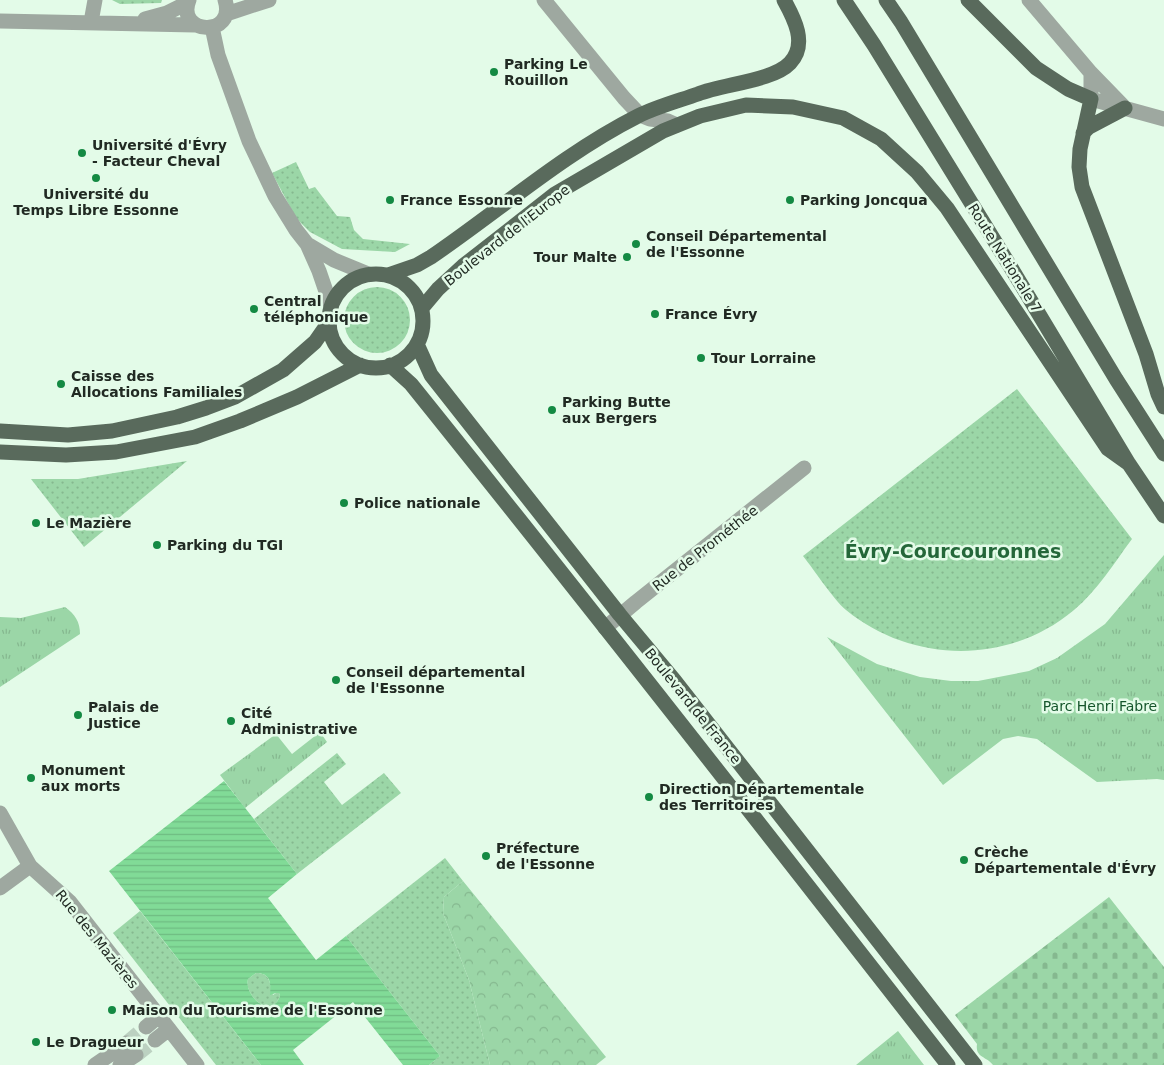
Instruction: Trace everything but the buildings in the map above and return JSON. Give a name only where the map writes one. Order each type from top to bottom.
[{"type":"main road","name":"Boulevard de l'Europe","points":[[388,275],[432,258],[587,145],[640,115],[701,92],[780,71],[791,62],[799,42],[796,24],[784,0]]},
{"type":"main road","name":"Route Nationale 7","points":[[844,0],[874,45],[1129,464],[1164,516]]},
{"type":"main road","points":[[886,0],[1116,379],[1164,454]]},
{"type":"main road","points":[[968,0],[1036,68],[1068,90],[1090,99],[1080,149],[1082,186],[1146,354],[1164,407]]},
{"type":"main road","name":"Boulevard de l'Europe","points":[[422,308],[438,289],[463,266],[555,194],[648,139],[676,125],[700,116],[746,105],[793,107],[843,118],[881,139],[917,172],[946,208],[1108,449],[1129,464]]},
{"type":"main road","points":[[1083,133],[1095,124],[1125,108]]},
{"type":"main road","points":[[378,273],[388,275],[400,280],[417,297],[422,308],[423,326],[417,344],[406,357],[390,365],[375,368],[360,365],[340,352],[332,338],[329,322],[331,306],[345,285],[356,278],[378,273]]},
{"type":"main road","points":[[0,431],[68,435],[112,431],[177,418],[235,397],[283,370],[315,342],[329,322]]},
{"type":"main road","name":"Boulevard de France","points":[[417,344],[431,375],[620,615],[675,681],[974,1065]]},
{"type":"main road","points":[[0,452],[66,456],[116,452],[195,437],[240,421],[289,400],[360,365]]},
{"type":"main road","name":"Boulevard de France","points":[[390,365],[411,384],[606,628],[803,877],[948,1065]]},
{"type":"street","points":[[91,22],[95,0]]},
{"type":"street","points":[[134,23],[167,13],[188,1],[188,16],[195,25],[202,28],[212,27],[220,23],[225,7],[269,0]]},
{"type":"street","points":[[544,0],[640,115],[650,119],[668,121],[676,125]]},
{"type":"street","points":[[1029,0],[1091,73],[1125,108]]},
{"type":"street","points":[[0,21],[195,25]]},
{"type":"street","points":[[212,27],[218,55],[234,105],[252,148],[275,196],[307,244],[319,270],[331,306]]},
{"type":"street","points":[[1091,73],[1090,99],[1164,119]]},
{"type":"street","points":[[307,244],[334,260],[368,274]]},
{"type":"street","name":"Rue de Prométhée","points":[[606,628],[804,468]]},
{"type":"street","name":"Rue des Mazières","points":[[0,813],[30,866],[70,902],[197,1065]]},
{"type":"street","points":[[0,888],[30,866]]},
{"type":"street","points":[[146,1027],[159,1016]]},
{"type":"street","points":[[155,1040],[169,1029]]},
{"type":"street","points":[[95,1065],[127,1042]]},
{"type":"street","points":[[120,1065],[136,1055]]},
{"type":"green space","points":[[112,0],[162,0],[161,3],[120,4]]},
{"type":"green space","points":[[296,162],[309,189],[315,187],[337,216],[350,217],[354,230],[363,239],[410,244],[395,252],[342,249],[310,232],[296,218],[272,173]]},
{"type":"green space","points":[[370,287],[384,287],[396,292],[405,301],[410,313],[408,333],[401,344],[384,353],[370,353],[358,348],[349,339],[344,327],[344,313],[349,301],[358,292]]},
{"type":"green space","points":[[1017,389],[1132,539],[1083,602],[1048,628],[1020,641],[991,648],[960,651],[930,648],[900,641],[872,628],[841,605],[803,556]]},
{"type":"green space","points":[[187,461],[84,547],[31,479],[78,479]]},
{"type":"green space","name":"Parc Henri Fabre","points":[[1164,555],[1164,780],[1097,782],[1037,739],[1018,736],[1003,739],[943,785],[827,637],[877,664],[920,677],[951,681],[978,681],[1029,671],[1057,658],[1105,624]]},
{"type":"green space","points":[[65,607],[72,612],[76,619],[80,634],[0,687],[0,617],[21,618]]},
{"type":"green space","points":[[320,732],[327,742],[245,808],[220,775],[276,734],[292,754]]},
{"type":"green space","points":[[337,753],[346,764],[324,782],[342,805],[384,773],[401,793],[297,874],[254,819]]},
{"type":"green space","points":[[445,858],[463,881],[444,897],[443,913],[469,980],[490,1065],[429,1065],[440,1056],[346,936]]},
{"type":"green space","points":[[463,881],[606,1057],[596,1065],[490,1065],[469,980],[443,913],[444,897]]},
{"type":"green space","points":[[1109,897],[1164,967],[1164,1065],[993,1065],[979,1054],[977,1044],[955,1015]]},
{"type":"green space","points":[[140,911],[261,1065],[216,1065],[113,933]]},
{"type":"green space","points":[[256,973],[261,973],[267,977],[273,995],[279,993],[280,996],[276,1003],[271,1006],[259,1003],[250,992],[248,979]]},
{"type":"green space","points":[[898,1031],[924,1065],[856,1065]]},
{"type":"shaded area","points":[[224,781],[297,874],[268,898],[316,960],[346,936],[440,1056],[429,1065],[403,1065],[353,1002],[293,1050],[304,1065],[261,1065],[109,871]],"holes":[[[256,973],[261,973],[269,980],[270,995],[279,993],[280,996],[276,1003],[271,1006],[259,1003],[250,992],[248,986],[248,979]]]},
{"type":"tunnel","points":[[127,1043],[146,1027]]},
{"type":"tunnel","points":[[136,1055],[155,1040]]},
{"type":"place","name":"Parking Le Rouillon","points":[[494,72]]},
{"type":"place","name":"Université d'Évry - Facteur Cheval","points":[[82,153]]},
{"type":"place","name":"Université du Temps Libre Essonne","points":[[96,178]]},
{"type":"place","name":"France Essonne","points":[[390,200]]},
{"type":"place","name":"Parking Joncqua","points":[[790,200]]},
{"type":"place","name":"Conseil Départemental de l'Essonne","points":[[636,244]]},
{"type":"place","name":"Tour Malte","points":[[627,257]]},
{"type":"place","name":"Central téléphonique","points":[[254,309]]},
{"type":"place","name":"France Évry","points":[[655,314]]},
{"type":"place","name":"Tour Lorraine","points":[[701,358]]},
{"type":"place","name":"Caisse des Allocations Familiales","points":[[61,384]]},
{"type":"place","name":"Parking Butte aux Bergers","points":[[552,410]]},
{"type":"place","name":"Police nationale","points":[[344,503]]},
{"type":"place","name":"Le Mazière","points":[[36,523]]},
{"type":"place","name":"Parking du TGI","points":[[157,545]]},
{"type":"place","name":"Conseil départemental de l'Essonne","points":[[336,680]]},
{"type":"place","name":"Palais de Justice","points":[[78,715]]},
{"type":"place","name":"Cité Administrative","points":[[231,721]]},
{"type":"place","name":"Monument aux morts","points":[[31,778]]},
{"type":"place","name":"Direction Départementale des Territoires","points":[[649,797]]},
{"type":"place","name":"Préfecture de l'Essonne","points":[[486,856]]},
{"type":"place","name":"Crèche Départementale d'Évry","points":[[964,860]]},
{"type":"place","name":"Maison du Tourisme de l'Essonne","points":[[112,1010]]},
{"type":"place","name":"Le Dragueur","points":[[36,1042]]},
{"type":"district","name":"Évry-Courcouronnes","points":[[953,551]]}]
